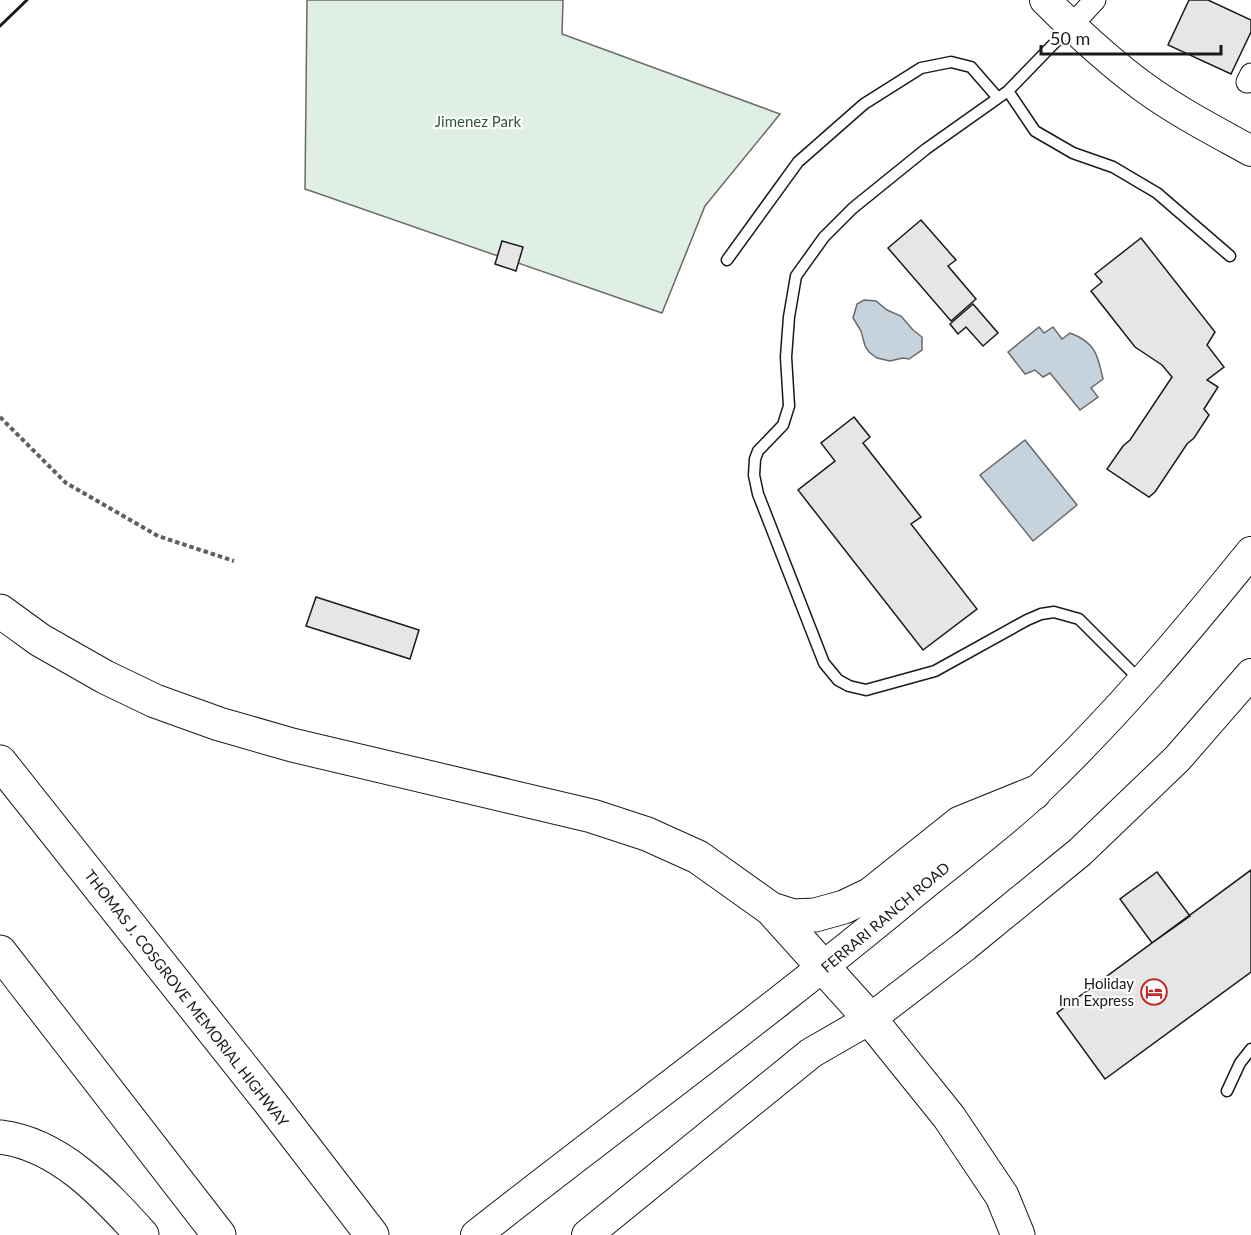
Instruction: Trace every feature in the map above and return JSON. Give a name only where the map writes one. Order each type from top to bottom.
[{"type":"highway","points":[[0,611],[40,640],[105,677],[155,701],[219,724],[292,745],[592,816],[636,830],[698,857],[771,909],[870,1019],[949,1117],[1002,1196],[1017,1235]]},
{"type":"highway","name":"THOMAS J. COSGROVE MEMORIAL HIGHWAY","points":[[0,762],[372,1235]]},
{"type":"highway","points":[[771,909],[793,916],[815,915],[844,907],[871,894],[960,823],[1034,793]]},
{"type":"highway","points":[[0,952],[219,1235]]},
{"type":"highway","points":[[0,1137],[39,1148],[74,1168],[106,1196],[142,1235]]},
{"type":"main road","points":[[1045,0],[1071,26],[1144,87],[1200,124],[1251,151]]},
{"type":"main road","name":"FERRARI RANCH ROAD","points":[[476,1235],[620,1122],[824,968],[1034,793],[1142,682],[1251,552]]},
{"type":"main road","points":[[586,1235],[811,1053],[870,1019],[965,946],[1080,852],[1177,759],[1251,674]]},
{"type":"street","points":[[1071,26],[1095,0]]},
{"type":"lane","points":[[1071,26],[1008,91],[926,149],[853,208],[825,237],[796,276],[789,317],[786,357],[789,406],[783,425],[758,451],[754,475],[824,663],[838,680],[849,686],[866,690],[935,671],[1027,620],[1054,612],[1079,619],[1142,682]]},
{"type":"lane","points":[[727,260],[798,162],[864,104],[921,68],[951,62],[970,67],[998,98]]},
{"type":"lane","points":[[1008,91],[1035,131],[1073,153],[1113,167],[1157,193],[1230,256]]},
{"type":"lane","points":[[1227,1091],[1240,1063],[1251,1049]]},
{"type":"path","points":[[0,417],[66,483],[158,536],[234,561]]},
{"type":"green space","name":"Jimenez Park","points":[[307,0],[563,0],[562,34],[780,114],[705,206],[662,313],[305,189]]},
{"type":"shaded area","points":[[864,300],[876,301],[887,310],[901,316],[922,337],[922,350],[909,359],[890,361],[877,358],[869,352],[853,318],[857,304]]},
{"type":"shaded area","points":[[1039,327],[1044,333],[1053,327],[1062,339],[1070,333],[1078,337],[1090,345],[1097,356],[1103,379],[1091,388],[1098,397],[1080,410],[1050,373],[1043,377],[1035,370],[1025,374],[1008,352]]},
{"type":"shaded area","points":[[1025,440],[1077,505],[1033,541],[980,475]]},
{"type":"building","points":[[1189,0],[1208,0],[1251,20],[1251,32],[1231,74],[1168,45]]},
{"type":"building","points":[[921,220],[956,260],[948,266],[976,299],[951,321],[888,248]]},
{"type":"building","points":[[1141,238],[1215,332],[1207,345],[1224,367],[1207,380],[1218,387],[1204,409],[1209,415],[1155,492],[1149,497],[1107,469],[1130,440],[1172,377],[1162,365],[1135,347],[1091,291],[1102,282],[1095,274]]},
{"type":"building","points":[[502,241],[523,247],[516,271],[495,264]]},
{"type":"building","points":[[973,304],[998,333],[983,346],[966,327],[958,334],[950,324]]},
{"type":"building","points":[[854,417],[870,437],[863,443],[921,517],[911,524],[977,609],[923,650],[798,490],[835,461],[821,443]]},
{"type":"building","points":[[316,597],[419,630],[410,659],[306,626]]},
{"type":"building","name":"Holiday Inn Express","points":[[1251,870],[1251,972],[1105,1079],[1057,1013]]},
{"type":"building","points":[[1157,872],[1190,916],[1152,943],[1120,899]]},
{"type":"wall","points":[[0,26],[27,0]]},
{"type":"place","name":"Holiday Inn Express","points":[[1154,992]]}]
